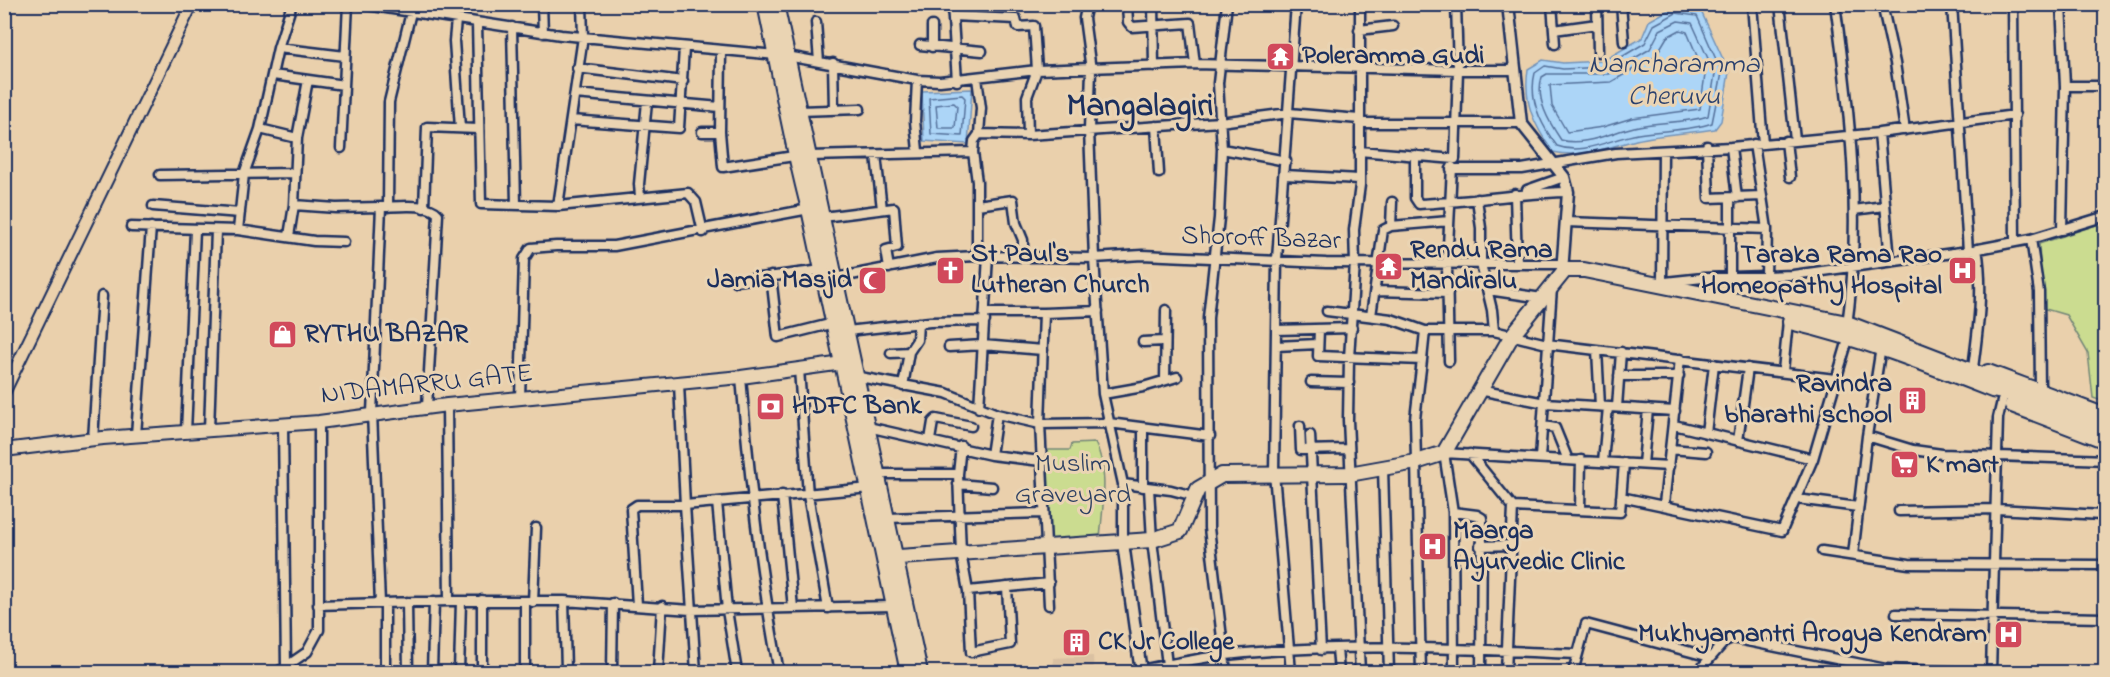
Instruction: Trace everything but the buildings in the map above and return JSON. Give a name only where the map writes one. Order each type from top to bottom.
[{"type":"main road","points":[[765,4],[799,111],[847,331],[849,369],[870,488],[920,672]]},
{"type":"main road","points":[[776,4],[794,156],[809,209],[834,323],[868,427],[888,518],[893,606],[908,672]]},
{"type":"main road","points":[[1566,269],[1658,283],[1847,331],[1965,371],[1975,391],[2006,396],[2106,430]]},
{"type":"main road","points":[[890,557],[1152,540],[1180,531],[1188,518],[1194,496],[1209,481],[1222,476],[1274,473],[1349,474],[1416,462],[1444,453],[1510,337],[1566,269]]},
{"type":"main road","points":[[1566,269],[1584,276],[1788,321],[1847,331],[1881,347],[2040,390],[2106,416]]},
{"type":"main road","name":"NIDAMARRU GATE","points":[[4,450],[136,435],[319,422],[372,413],[679,384],[799,369],[849,369]]},
{"type":"main road","points":[[2006,396],[2106,441]]},
{"type":"street","points":[[238,230],[244,174],[260,129],[278,48],[292,4]]},
{"type":"street","points":[[341,148],[348,4]]},
{"type":"street","points":[[360,4],[413,9],[456,21],[543,33],[782,56],[833,63],[917,80],[957,81],[1037,70],[1091,70],[1196,64],[1516,70]]},
{"type":"street","points":[[542,4],[543,33]]},
{"type":"street","points":[[558,206],[583,37],[582,4]]},
{"type":"street","points":[[952,4],[957,81]]},
{"type":"street","points":[[1087,4],[1084,18],[1091,70],[1089,130],[1094,258],[1104,394],[1123,484],[1123,543],[1140,671],[1224,655],[1289,650],[1420,649],[1577,654]]},
{"type":"street","points":[[1127,4],[1129,26],[1190,23],[1196,64]]},
{"type":"street","points":[[1154,4],[1154,66]]},
{"type":"street","points":[[1227,4],[1218,83],[1222,149],[1208,318],[1209,481],[1213,570],[1227,672]]},
{"type":"street","points":[[1291,672],[1274,473],[1277,259],[1296,4]]},
{"type":"street","points":[[1360,4],[1359,179],[1354,230],[1353,314],[1349,357],[1349,474],[1360,672]]},
{"type":"street","points":[[1449,361],[1447,266],[1451,170],[1455,159],[1454,124],[1458,70],[1456,4]]},
{"type":"street","points":[[1531,4],[1508,5],[1521,123],[1564,177],[1568,192],[1566,269]]},
{"type":"street","points":[[1552,4],[1555,44]]},
{"type":"street","points":[[1597,4],[1598,52]]},
{"type":"street","points":[[1621,4],[1624,42]]},
{"type":"street","points":[[1752,4],[1762,196],[1767,229],[1766,276]]},
{"type":"street","points":[[1780,4],[1791,141],[1790,177]]},
{"type":"street","points":[[1621,497],[1664,504],[1782,531],[1797,499],[1814,459],[1847,331],[1854,210],[1852,135],[1835,4]]},
{"type":"street","points":[[1882,4],[1895,63],[1905,130]]},
{"type":"street","points":[[1952,4],[1972,250],[1979,268],[1978,327],[1965,371]]},
{"type":"street","points":[[2013,4],[2015,242]]},
{"type":"street","points":[[2061,4],[2066,86],[2062,230]]},
{"type":"street","points":[[385,672],[372,413],[389,102],[413,9]]},
{"type":"street","points":[[952,16],[1016,20],[1018,27],[1034,26],[1037,70],[1027,97],[1028,135]]},
{"type":"street","points":[[456,21],[454,41],[460,128]]},
{"type":"street","points":[[816,22],[819,62]]},
{"type":"street","points":[[477,23],[480,204],[558,206],[688,193],[696,202],[703,232]]},
{"type":"street","points":[[1554,30],[1597,24]]},
{"type":"street","points":[[932,26],[932,47]]},
{"type":"street","points":[[1359,30],[1393,26]]},
{"type":"street","points":[[512,27],[516,204]]},
{"type":"street","points":[[920,45],[982,51]]},
{"type":"street","points":[[278,48],[345,56]]},
{"type":"street","points":[[571,120],[679,128],[684,48]]},
{"type":"street","points":[[721,51],[720,132],[723,168],[794,156]]},
{"type":"street","points":[[833,63],[834,110]]},
{"type":"street","points":[[577,68],[683,81]]},
{"type":"street","points":[[273,75],[344,84]]},
{"type":"street","points":[[976,78],[981,108],[979,134],[974,141],[973,152],[977,205],[977,256]]},
{"type":"street","points":[[289,236],[294,205],[297,138],[308,80]]},
{"type":"street","points":[[917,80],[915,121],[918,151]]},
{"type":"street","points":[[2066,86],[2106,86]]},
{"type":"street","points":[[574,94],[681,105],[720,106]]},
{"type":"street","points":[[640,197],[647,102]]},
{"type":"street","points":[[799,111],[860,110]]},
{"type":"street","points":[[979,134],[1028,135],[1220,122],[1289,113],[1359,121],[1454,124],[1521,123]]},
{"type":"street","points":[[1451,170],[1522,169],[1616,153],[1707,146],[1731,147],[1879,133],[2015,115]]},
{"type":"street","points":[[424,208],[425,130],[432,126],[478,129]]},
{"type":"street","points":[[1156,126],[1160,174]]},
{"type":"street","points":[[260,129],[297,138]]},
{"type":"street","points":[[702,132],[720,132]]},
{"type":"street","points":[[1879,133],[1890,261]]},
{"type":"street","points":[[1707,146],[1709,198],[1762,196]]},
{"type":"street","points":[[1730,277],[1730,228],[1733,198],[1731,147]]},
{"type":"street","points":[[1222,149],[1286,161]]},
{"type":"street","points":[[1663,150],[1664,226],[1658,283],[1793,275],[1972,250],[2031,239],[2106,216]]},
{"type":"street","points":[[809,156],[876,155],[918,151],[973,152]]},
{"type":"street","points":[[1359,151],[1455,159]]},
{"type":"street","points":[[876,155],[882,210]]},
{"type":"street","points":[[1415,155],[1416,202],[1449,203],[1515,194],[1568,192]]},
{"type":"street","points":[[160,175],[294,173]]},
{"type":"street","points":[[1285,175],[1359,179]]},
{"type":"street","points":[[1515,194],[1564,177]]},
{"type":"street","points":[[1515,194],[1517,264]]},
{"type":"street","points":[[1477,199],[1481,228],[1481,264],[1488,290],[1494,332]]},
{"type":"street","points":[[977,205],[1013,200],[1016,223],[1023,240],[1023,257]]},
{"type":"street","points":[[1391,226],[1392,202]]},
{"type":"street","points":[[294,205],[336,208],[424,208],[436,212],[438,222],[427,407]]},
{"type":"street","points":[[153,206],[240,213]]},
{"type":"street","points":[[1854,210],[1884,206]]},
{"type":"street","points":[[823,217],[894,208],[897,247],[886,250],[889,268]]},
{"type":"street","points":[[520,398],[525,259],[531,248],[614,246],[703,232],[809,209]]},
{"type":"street","points":[[1371,316],[1383,230],[1391,226],[1449,221]]},
{"type":"street","points":[[1566,222],[1767,229]]},
{"type":"street","points":[[131,227],[238,230],[314,241],[344,242]]},
{"type":"street","points":[[136,435],[151,227]]},
{"type":"street","points":[[186,432],[195,230]]},
{"type":"street","points":[[209,430],[216,230]]},
{"type":"street","points":[[2031,239],[2039,292],[2040,390]]},
{"type":"street","name":"Shoroff Bazar","points":[[836,278],[937,258],[977,256],[1094,258],[1142,255],[1214,256],[1447,266],[1517,264],[1566,269]]},
{"type":"street","points":[[979,408],[988,256]]},
{"type":"street","points":[[735,281],[822,270]]},
{"type":"street","points":[[771,276],[778,337],[834,323]]},
{"type":"street","points":[[1540,458],[1552,284]]},
{"type":"street","points":[[1488,290],[1542,298]]},
{"type":"street","points":[[1376,291],[1448,293]]},
{"type":"street","points":[[93,440],[102,296]]},
{"type":"street","points":[[1165,380],[1166,310]]},
{"type":"street","points":[[847,331],[985,317],[1098,311]]},
{"type":"street","points":[[1327,311],[1391,319],[1425,331],[1494,332],[1547,344],[1835,379]]},
{"type":"street","points":[[1044,313],[1040,424],[1049,605]]},
{"type":"street","points":[[1783,371],[1788,321]]},
{"type":"street","points":[[903,386],[909,352],[917,340],[918,323]]},
{"type":"street","points":[[1276,330],[1352,328]]},
{"type":"street","points":[[1319,329],[1318,356],[1422,360]]},
{"type":"street","points":[[1421,672],[1415,419],[1425,331]]},
{"type":"street","points":[[1143,342],[1164,341]]},
{"type":"street","points":[[1276,346],[1318,344]]},
{"type":"street","points":[[949,347],[982,345],[1043,350]]},
{"type":"street","points":[[1853,555],[1867,436],[1881,347]]},
{"type":"street","points":[[1597,350],[1608,407]]},
{"type":"street","points":[[891,353],[909,352]]},
{"type":"street","points":[[1603,462],[1608,407],[1619,376],[1622,352]]},
{"type":"street","points":[[1664,504],[1680,359]]},
{"type":"street","points":[[1706,433],[1714,364]]},
{"type":"street","points":[[1738,441],[1748,368]]},
{"type":"street","points":[[799,369],[808,495],[828,608]]},
{"type":"street","points":[[849,369],[903,386],[946,393],[997,414],[1040,424],[1109,423],[1210,436]]},
{"type":"street","points":[[1619,376],[1679,376]]},
{"type":"street","points":[[741,377],[751,498],[779,672]]},
{"type":"street","points":[[1104,394],[1143,387],[1178,377]]},
{"type":"street","points":[[1311,382],[1349,383]]},
{"type":"street","points":[[679,384],[696,672]]},
{"type":"street","points":[[1479,390],[1545,403],[1676,411]]},
{"type":"street","points":[[1991,672],[1992,564],[1998,418],[2006,396]]},
{"type":"street","points":[[447,405],[449,601]]},
{"type":"street","points":[[1643,464],[1648,409]]},
{"type":"street","points":[[992,455],[997,414]]},
{"type":"street","points":[[930,440],[933,422],[936,419],[971,426]]},
{"type":"street","points":[[282,670],[307,652],[317,638],[319,422]]},
{"type":"street","points":[[282,670],[283,425]]},
{"type":"street","points":[[1674,425],[1814,459]]},
{"type":"street","points":[[1300,426],[1301,450],[1349,449]]},
{"type":"street","points":[[1544,426],[1555,428],[1568,460]]},
{"type":"street","points":[[868,427],[961,446],[992,455],[1041,461]]},
{"type":"street","points":[[1143,429],[1146,488],[1167,665]]},
{"type":"street","points":[[1310,435],[1321,650]]},
{"type":"street","points":[[1867,436],[1913,450],[2106,460]]},
{"type":"street","points":[[961,446],[958,474],[961,553],[968,591],[970,649],[975,653],[1010,644],[1007,587]]},
{"type":"street","points":[[1671,449],[1706,452]]},
{"type":"street","points":[[1454,672],[1453,512],[1444,453],[1669,465]]},
{"type":"street","points":[[1470,454],[1514,507],[1506,672]]},
{"type":"street","points":[[1580,509],[1581,460]]},
{"type":"street","points":[[1514,507],[1620,512],[1624,463]]},
{"type":"street","points":[[1383,468],[1389,672]]},
{"type":"street","points":[[878,474],[958,474]]},
{"type":"street","points":[[958,484],[992,487]]},
{"type":"street","points":[[1123,484],[1194,496]]},
{"type":"street","points":[[637,605],[631,509],[637,505],[685,505],[870,488]]},
{"type":"street","points":[[782,495],[793,608]]},
{"type":"street","points":[[1797,499],[1858,507]]},
{"type":"street","points":[[717,502],[727,610],[737,672]]},
{"type":"street","points":[[1899,510],[1996,509],[2101,515]]},
{"type":"street","points":[[1453,512],[1481,516],[1481,672]]},
{"type":"street","points":[[888,518],[1043,513]]},
{"type":"street","points":[[525,672],[536,528]]},
{"type":"street","points":[[1480,546],[1512,545]]},
{"type":"street","points":[[1822,551],[1909,564],[2103,565]]},
{"type":"street","points":[[968,591],[1049,583]]},
{"type":"street","points":[[318,605],[482,600],[612,603],[691,610],[893,606]]},
{"type":"street","points":[[482,600],[482,672]]},
{"type":"street","points":[[432,672],[434,601]]},
{"type":"street","points":[[459,672],[461,601]]},
{"type":"street","points":[[564,601],[566,669]]},
{"type":"street","points":[[407,602],[408,672]]},
{"type":"street","points":[[612,603],[612,672]]},
{"type":"street","points":[[658,672],[662,606]]},
{"type":"street","points":[[1896,614],[2103,618]]},
{"type":"street","points":[[1573,672],[1586,624],[1710,657]]},
{"type":"street","points":[[1698,672],[1725,641],[1732,638],[1886,669],[1970,672]]},
{"type":"street","points":[[1338,649],[1339,672]]},
{"type":"shaded area","points":[[1093,656],[1094,672],[1054,672],[1053,658]]},
{"type":"green space","points":[[2105,222],[2105,402],[2093,398],[2088,353],[2066,315],[2042,308],[2039,244]]},
{"type":"green space","name":"Muslim Graveyard","points":[[1095,443],[1100,454],[1104,478],[1100,539],[1047,542],[1042,450],[1070,450],[1072,444]]},
{"type":"water","name":"Nancharamma Cheruvu","points":[[1674,7],[1700,9],[1729,72],[1721,121],[1715,129],[1646,138],[1585,153],[1553,152],[1535,123],[1527,93],[1528,69],[1543,60],[1563,63],[1603,61],[1642,38],[1649,21]]},
{"type":"water","points":[[972,89],[968,144],[924,141],[922,91]]},
{"type":"railway","points":[[4,378],[185,4]]},
{"type":"railway","points":[[4,407],[199,4]]},
{"type":"place","name":"Poleramma Gudi","points":[[1281,56]]},
{"type":"place","name":"Rendu Rama Mandiralu","points":[[1389,266]]},
{"type":"place","name":"St Paul's Lutheran Church","points":[[950,270]]},
{"type":"place","name":"Taraka Rama Rao Homeopathy Hospital","points":[[1963,271]]},
{"type":"place","name":"Jamia Masjid","points":[[873,280]]},
{"type":"place","name":"RYTHU BAZAR","points":[[283,334]]},
{"type":"place","name":"Ravindra bharathi school","points":[[1913,400]]},
{"type":"place","name":"HDFC Bank","points":[[771,406]]},
{"type":"place","name":"K mart","points":[[1905,465]]},
{"type":"place","name":"Maarga Ayurvedic Clinic","points":[[1432,547]]},
{"type":"place","name":"Mukhyamantri Arogya Kendram","points":[[2008,634]]},
{"type":"place","name":"CK Jr College","points":[[1077,642]]},
{"type":"district","name":"Mangalagiri","points":[[1140,107]]}]
